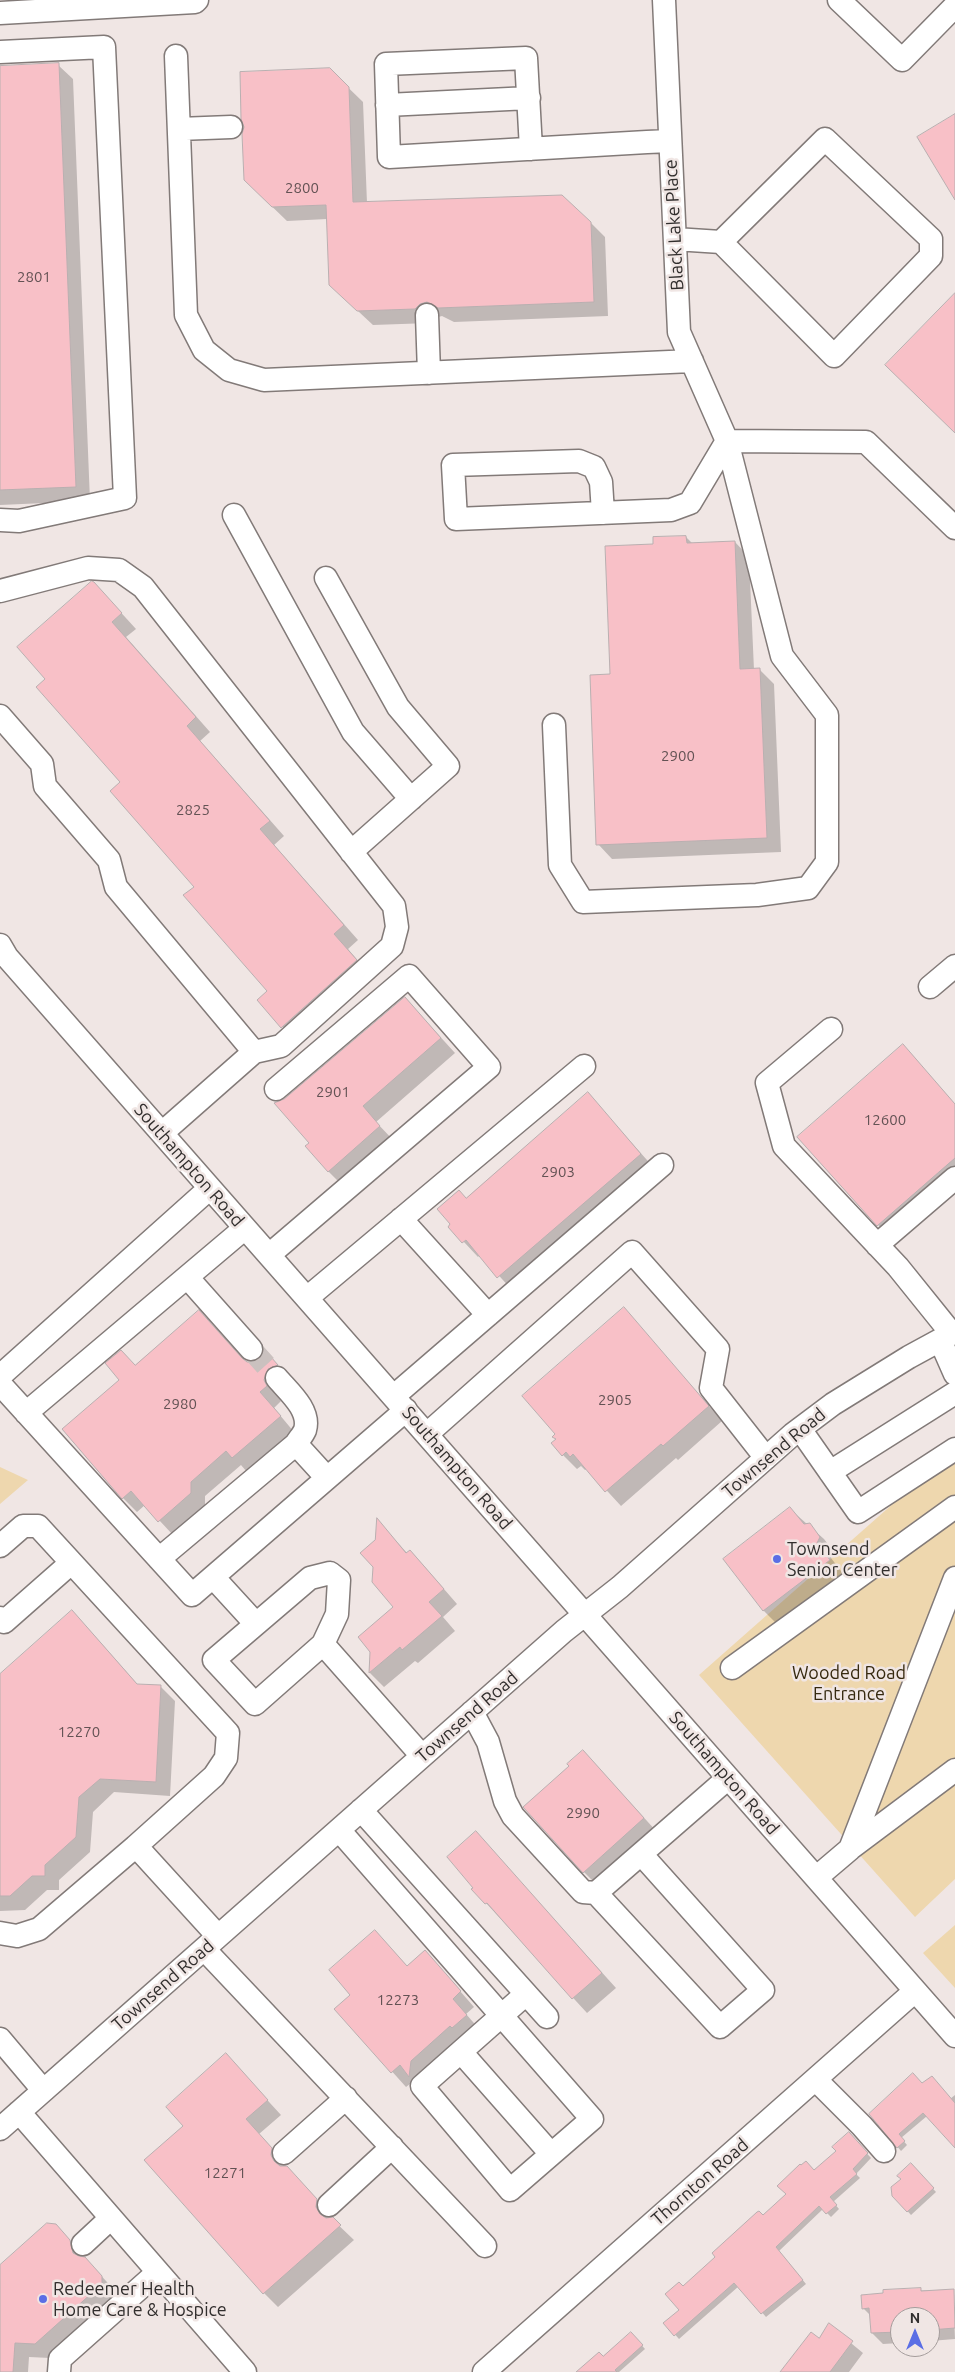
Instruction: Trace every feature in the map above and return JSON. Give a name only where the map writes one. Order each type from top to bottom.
[{"type":"street","points":[[0,13],[197,0]]},
{"type":"street","name":"Black Lake Place","points":[[554,725],[560,865],[583,902],[757,895],[808,888],[827,862],[827,714],[782,656],[727,440],[678,332],[664,0]]},
{"type":"street","points":[[839,0],[902,60],[955,6]]},
{"type":"street","points":[[0,52],[104,47],[125,498],[19,521],[0,520]]},
{"type":"street","points":[[176,56],[186,315],[204,350],[230,370],[264,380],[692,361]]},
{"type":"street","points":[[531,149],[526,58],[386,64],[389,157],[531,149],[670,141]]},
{"type":"street","points":[[388,105],[528,98]]},
{"type":"street","points":[[178,129],[231,127]]},
{"type":"street","points":[[674,239],[721,242],[834,356],[931,256],[931,239],[825,139],[721,242]]},
{"type":"street","points":[[427,315],[429,373]]},
{"type":"street","points":[[603,513],[601,482],[594,467],[579,461],[453,465],[456,519],[603,513],[671,510],[690,503],[727,440],[866,442],[954,528]]},
{"type":"street","points":[[234,516],[353,732],[411,799]]},
{"type":"street","points":[[0,591],[88,568],[119,570],[143,587],[394,906],[397,927],[392,946],[281,1046],[254,1052],[162,1133]]},
{"type":"street","points":[[326,578],[398,706],[448,766],[351,852]]},
{"type":"street","points":[[0,716],[42,764],[45,786],[109,860],[116,887],[254,1052]]},
{"type":"street","name":"Southampton Road","points":[[0,946],[7,957],[585,1614],[727,1779],[817,1877],[955,2036]]},
{"type":"street","points":[[930,987],[955,966]]},
{"type":"street","points":[[269,1255],[489,1067],[409,976],[276,1089]]},
{"type":"street","points":[[831,1029],[767,1083],[784,1146],[877,1245],[949,1335],[955,1374]]},
{"type":"street","points":[[307,1298],[584,1066]]},
{"type":"street","points":[[0,1384],[192,1596],[327,1478],[488,1315],[662,1165]]},
{"type":"street","points":[[877,1245],[955,1178]]},
{"type":"street","points":[[0,1376],[210,1188]]},
{"type":"street","points":[[401,1219],[488,1315]]},
{"type":"street","points":[[26,1413],[245,1228]]},
{"type":"street","points":[[427,1434],[632,1252],[718,1349],[711,1388],[766,1458]]},
{"type":"street","points":[[188,1277],[251,1349]]},
{"type":"street","name":"Townsend Road","points":[[0,2129],[472,1712],[800,1429],[833,1404],[949,1335]]},
{"type":"street","points":[[159,1559],[296,1444],[305,1430],[305,1414],[277,1378]]},
{"type":"street","points":[[830,1472],[955,1393]]},
{"type":"street","points":[[800,1429],[858,1512],[955,1449]]},
{"type":"street","points":[[296,1444],[327,1478]]},
{"type":"street","points":[[732,1668],[955,1507]]},
{"type":"street","points":[[0,1546],[23,1526],[38,1526],[228,1733],[226,1758],[214,1776],[136,1846],[39,1929],[17,1936],[0,1933]]},
{"type":"street","points":[[0,1618],[4,1622],[71,1563]]},
{"type":"street","points":[[330,1573],[339,1580],[337,1614],[323,1644],[255,1704],[214,1660],[310,1578],[330,1573]]},
{"type":"street","points":[[213,1577],[256,1624]]},
{"type":"street","points":[[850,1849],[955,1578]]},
{"type":"street","points":[[323,1644],[422,1756]]},
{"type":"street","points":[[472,1712],[488,1742],[505,1801],[513,1816],[582,1892],[596,1893],[720,2027],[763,1990],[642,1855]]},
{"type":"street","points":[[817,1877],[850,1849],[955,1770]]},
{"type":"street","points":[[596,1893],[642,1855],[727,1779]]},
{"type":"street","points":[[361,1810],[547,2017]]},
{"type":"street","points":[[339,1830],[502,2016],[592,2118],[510,2190],[422,2086],[502,2016],[526,1994]]},
{"type":"street","points":[[136,1846],[211,1943],[346,2098],[485,2246]]},
{"type":"street","name":"Thornton Road","points":[[484,2372],[915,1991]]},
{"type":"street","points":[[0,2040],[43,2090]]},
{"type":"street","points":[[461,2052],[551,2154]]},
{"type":"street","points":[[816,2080],[884,2151]]},
{"type":"street","points":[[284,2153],[346,2098]]},
{"type":"street","points":[[19,2112],[245,2372]]},
{"type":"street","points":[[328,2204],[392,2147]]},
{"type":"street","points":[[84,2244],[111,2218]]},
{"type":"street","points":[[59,2372],[60,2359],[158,2272]]},
{"type":"green space","name":"Wooded Road Entrance","points":[[955,1449],[955,1879],[915,1917],[699,1675]]},
{"type":"green space","points":[[0,1467],[28,1480],[0,1504]]},
{"type":"green space","points":[[955,1925],[955,1988],[923,1953]]},
{"type":"building","points":[[59,63],[76,487],[0,490],[0,66]]},
{"type":"building","points":[[330,68],[349,87],[353,202],[562,195],[591,222],[594,302],[438,308],[427,302],[420,304],[415,309],[357,311],[329,285],[326,205],[272,207],[244,180],[242,134],[244,127],[241,119],[240,72]]},
{"type":"building","points":[[955,114],[955,200],[917,137]]},
{"type":"building","points":[[955,293],[955,433],[885,365]]},
{"type":"building","points":[[686,536],[687,543],[735,541],[740,669],[760,668],[767,838],[596,845],[590,675],[610,674],[605,546],[653,544],[653,537]]},
{"type":"building","points":[[92,581],[122,613],[112,622],[196,717],[187,726],[270,821],[260,829],[344,925],[334,934],[357,960],[281,1028],[257,1000],[267,991],[183,895],[194,887],[110,791],[120,782],[36,687],[45,679],[17,647]]},
{"type":"building","points":[[405,997],[441,1038],[363,1106],[380,1126],[328,1172],[305,1146],[309,1143],[274,1103],[284,1099]]},
{"type":"building","points":[[903,1044],[955,1104],[955,1158],[877,1226],[797,1137]]},
{"type":"building","points":[[588,1092],[641,1154],[497,1278],[466,1240],[462,1243],[448,1227],[450,1224],[437,1209],[459,1190],[466,1198]]},
{"type":"building","points":[[624,1307],[709,1406],[663,1446],[661,1444],[605,1492],[573,1454],[570,1457],[566,1452],[562,1456],[551,1443],[556,1439],[552,1437],[555,1434],[522,1396]]},
{"type":"building","points":[[199,1310],[247,1362],[254,1362],[260,1358],[264,1349],[278,1365],[268,1369],[264,1380],[267,1386],[260,1392],[281,1416],[232,1458],[226,1451],[191,1482],[191,1493],[158,1522],[131,1491],[122,1499],[62,1429],[119,1380],[105,1363],[121,1350],[135,1365]]},
{"type":"building","name":"Townsend Senior Center","points":[[790,1507],[804,1524],[810,1523],[820,1537],[817,1543],[830,1560],[763,1611],[723,1559]]},
{"type":"building","points":[[377,1518],[406,1553],[410,1550],[444,1589],[429,1602],[442,1616],[402,1650],[400,1647],[369,1673],[370,1652],[358,1637],[393,1607],[372,1582],[373,1567],[360,1553],[375,1540]]},
{"type":"building","points":[[72,1610],[137,1684],[161,1685],[156,1782],[100,1779],[79,1797],[76,1837],[45,1865],[45,1876],[32,1876],[10,1896],[0,1896],[0,1674]]},
{"type":"building","points":[[583,1750],[644,1818],[583,1873],[523,1807],[569,1766],[567,1764]]},
{"type":"building","points":[[476,1831],[602,1973],[572,1999],[487,1903],[485,1904],[471,1889],[473,1888],[447,1857]]},
{"type":"building","points":[[375,1930],[407,1966],[425,1950],[461,1991],[453,1999],[467,2015],[452,2028],[450,2026],[411,2061],[409,2077],[400,2065],[391,2073],[334,2009],[350,1995],[329,1970]]},
{"type":"building","points":[[226,2053],[268,2100],[246,2119],[272,2148],[271,2155],[274,2161],[280,2166],[287,2166],[317,2199],[316,2207],[320,2214],[326,2218],[333,2217],[341,2225],[263,2294],[144,2160],[183,2126],[166,2107]]},
{"type":"building","points":[[913,2073],[922,2083],[932,2076],[955,2103],[955,2148],[923,2113],[899,2134],[905,2141],[897,2148],[869,2114]]},
{"type":"building","points":[[849,2132],[868,2153],[853,2169],[857,2174],[830,2197],[837,2205],[826,2214],[819,2206],[776,2247],[803,2280],[761,2314],[734,2283],[674,2336],[663,2323],[679,2310],[665,2294],[679,2282],[683,2286],[715,2257],[712,2253],[757,2212],[759,2211],[763,2215],[786,2194],[777,2186],[800,2164],[806,2161],[814,2170],[836,2151],[832,2147]]},
{"type":"building","points":[[911,2163],[934,2188],[907,2212],[892,2196],[891,2187],[901,2179],[897,2176]]},
{"type":"building","name":"Redeemer Health Home Care & Hospice","points":[[47,2223],[56,2224],[70,2240],[73,2253],[85,2257],[102,2276],[102,2284],[35,2344],[15,2343],[13,2372],[0,2372],[0,2265]]},
{"type":"building","points":[[921,2288],[921,2291],[954,2289],[955,2328],[940,2329],[940,2307],[890,2307],[890,2332],[871,2333],[869,2308],[862,2309],[861,2295],[883,2293],[883,2290]]},
{"type":"building","points":[[829,2323],[853,2341],[830,2372],[780,2372],[811,2332],[819,2338]]},
{"type":"building","points":[[631,2332],[643,2345],[615,2370],[617,2372],[576,2372],[599,2352],[603,2356]]},
{"type":"tunnel","points":[[251,1349],[277,1378]]},
{"type":"place","name":"Townsend Senior Center","points":[[777,1559]]},
{"type":"place","name":"Redeemer Health Home Care & Hospice","points":[[43,2299]]}]
